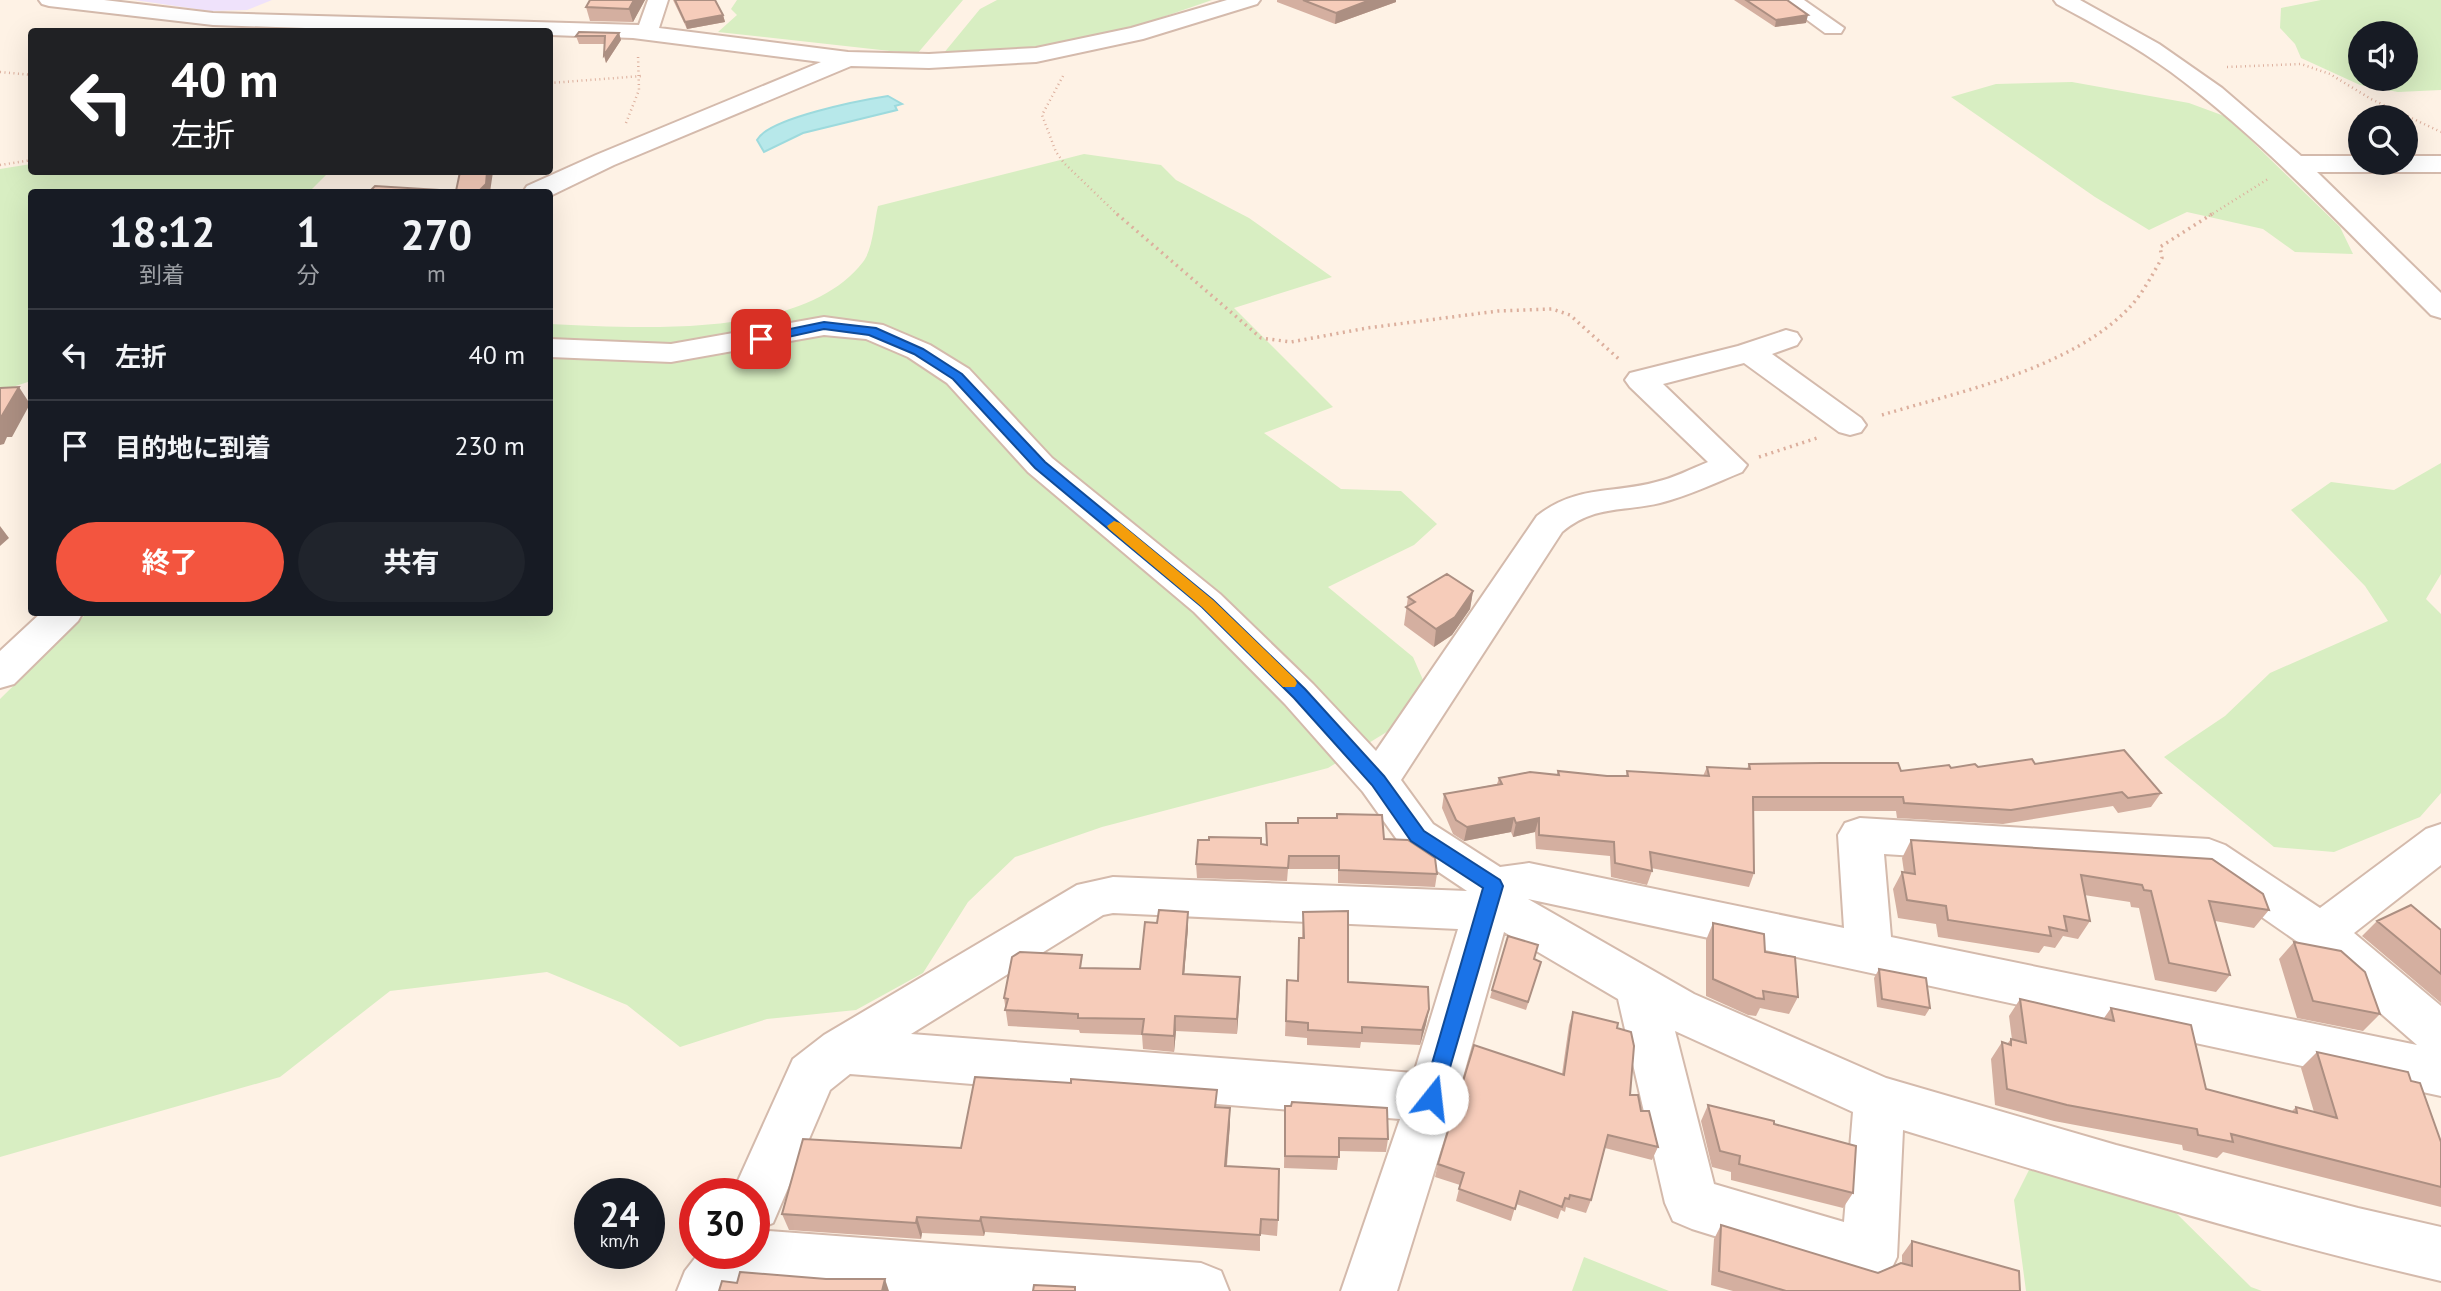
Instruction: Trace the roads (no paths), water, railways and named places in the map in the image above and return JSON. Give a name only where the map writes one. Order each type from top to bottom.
[{"type":"street","points":[[48,0],[213,19],[529,28]]},
{"type":"street","points":[[640,32],[658,0]]},
{"type":"street","points":[[553,29],[640,32],[884,62],[941,61],[1055,52],[1135,34],[1250,0]]},
{"type":"street","points":[[1790,0],[1833,28]]},
{"type":"street","points":[[2064,0],[2143,43],[2235,111],[2441,309]]},
{"type":"street","points":[[418,24],[438,8]]},
{"type":"street","points":[[542,189],[604,160],[848,59]]},
{"type":"street","points":[[2292,164],[2441,164]]},
{"type":"street","points":[[553,348],[671,354],[824,326],[872,331],[919,351],[958,376],[1040,465],[1207,603],[1299,694],[1378,781],[1418,836],[1490,898],[1640,989],[1677,1009],[1879,1099],[2116,1170],[2441,1254]]},
{"type":"street","points":[[1378,781],[1549,524],[1563,510],[1589,501],[1659,492],[1730,466],[1641,380],[1749,352],[1786,339]]},
{"type":"street","points":[[1749,352],[1850,425]]},
{"type":"street","points":[[0,674],[61,616]]},
{"type":"street","points":[[1869,952],[1860,835],[2209,857],[2321,933],[2441,1036]]},
{"type":"street","points":[[2321,933],[2437,852]]},
{"type":"street","points":[[766,1178],[811,1075],[842,1051],[1093,898],[1113,895],[1490,898],[1529,881],[2441,1073]]},
{"type":"street","points":[[1369,1291],[1432,1098],[1490,898]]},
{"type":"street","points":[[1640,989],[1692,1203],[1869,1257],[1879,1099]]},
{"type":"street","points":[[842,1051],[1432,1098]]},
{"type":"street","points":[[764,1269],[1201,1291]]},
{"type":"water","points":[[888,96],[902,104],[895,106],[897,110],[803,133],[764,152],[757,140],[778,124],[796,117]]}]
